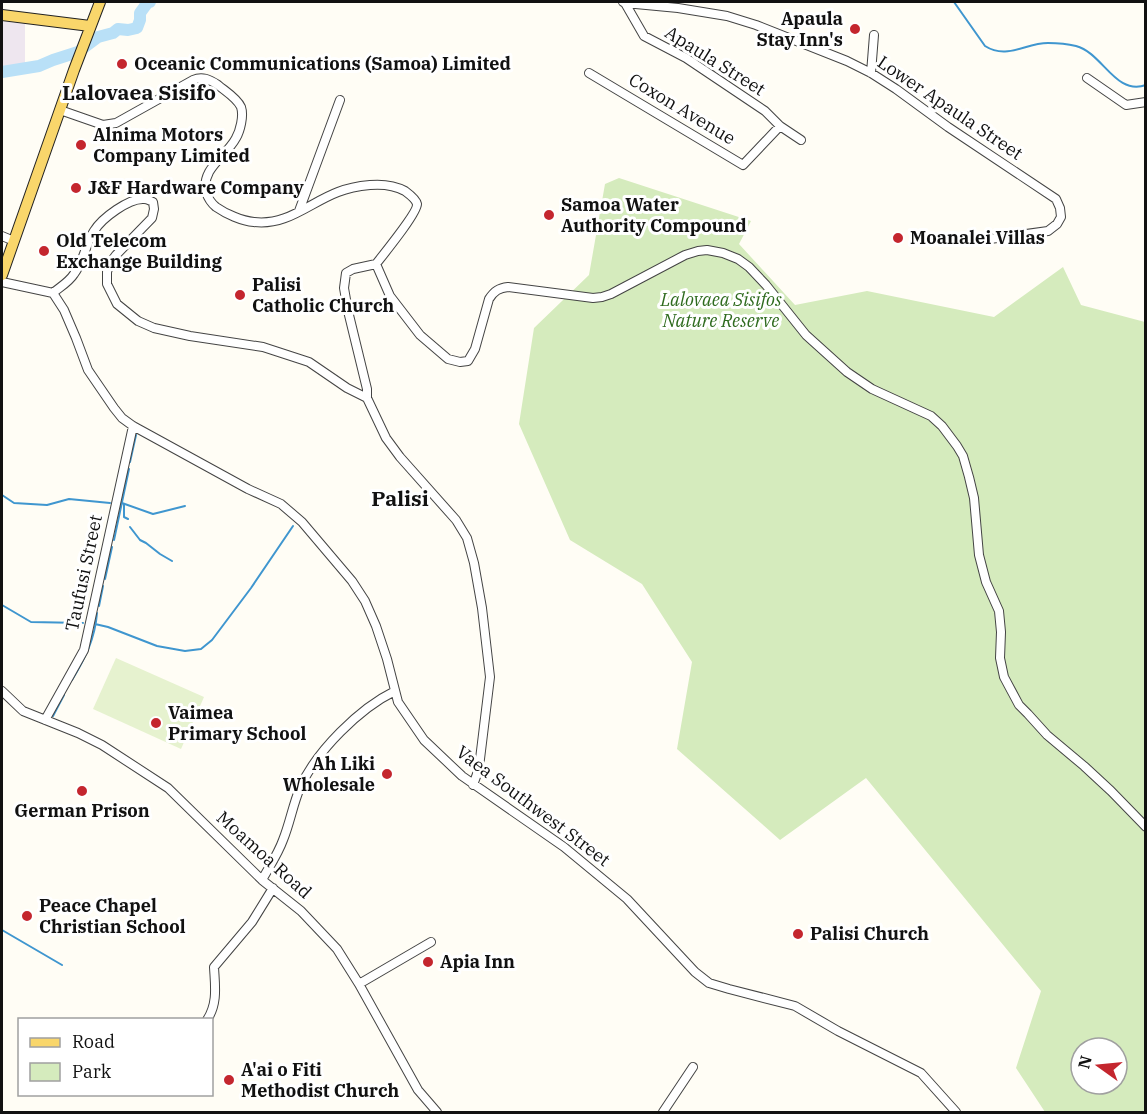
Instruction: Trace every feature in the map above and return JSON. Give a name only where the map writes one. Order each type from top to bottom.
[{"type":"main road","points":[[2,275],[100,2]]},
{"type":"main road","points":[[2,15],[89,28]]},
{"type":"street","name":"Lower Apaula Street","points":[[624,2],[678,8],[741,20],[847,61],[896,89],[1009,169],[1056,199],[1061,217],[1057,224],[1048,231],[990,239]]},
{"type":"street","name":"Apaula Street","points":[[624,2],[644,36],[686,58],[765,111],[780,126],[801,140]]},
{"type":"street","points":[[871,73],[874,35]]},
{"type":"street","name":"Coxon Avenue","points":[[589,73],[743,165],[780,126]]},
{"type":"street","points":[[60,111],[103,125],[116,123],[193,80],[199,77],[206,78],[234,98],[241,108],[241,123],[236,139],[208,173],[205,184],[212,204],[221,210],[251,222],[270,223],[286,219],[338,192],[380,184],[391,185],[410,195],[417,202],[417,207],[409,220],[376,264],[353,268],[346,273],[344,280],[348,311],[367,389],[367,398],[386,438],[400,458],[456,520],[467,538],[482,608],[490,677],[480,759],[473,784]]},
{"type":"street","points":[[1087,78],[1126,105],[1146,102]]},
{"type":"street","points":[[299,211],[340,100]]},
{"type":"street","points":[[2,282],[53,293],[74,275],[94,231],[105,219],[133,201],[146,199],[153,202],[152,218],[116,255],[107,272],[107,284],[117,304],[138,321],[154,328],[263,347],[309,362],[367,398]]},
{"type":"street","points":[[2,236],[14,241]]},
{"type":"street","points":[[376,264],[390,296],[420,335],[448,359],[460,362],[468,361],[475,349],[489,299],[501,288],[602,297],[674,260],[698,251],[707,250],[738,258],[760,278],[806,335],[840,366],[872,389],[931,416],[950,436],[963,456],[974,498],[979,555],[986,582],[999,611],[1000,658],[1004,677],[1019,705],[1047,735],[1111,791],[1146,827]]},
{"type":"street","name":"Vaea Southwest Street","points":[[53,293],[64,310],[88,370],[122,418],[248,489],[281,504],[302,522],[352,581],[365,601],[376,626],[398,702],[424,740],[448,764],[564,848],[627,899],[695,972],[710,983],[795,1006],[838,1031],[921,1073],[956,1113]]},
{"type":"street","name":"Taufusi Street","points":[[45,720],[84,650],[133,426]]},
{"type":"street","name":"Moamoa Road","points":[[2,691],[23,711],[102,745],[168,788],[262,880],[301,911],[338,949],[418,1090],[437,1113]]},
{"type":"street","points":[[262,880],[283,841],[300,787],[313,766],[341,732],[380,698],[395,691]]},
{"type":"street","points":[[208,1018],[216,998],[214,967],[252,922],[273,888]]},
{"type":"street","points":[[359,984],[430,942]]},
{"type":"street","points":[[663,1113],[693,1067]]},
{"type":"shaded area","points":[[2,21],[25,24],[25,65],[2,69]]},
{"type":"green space","name":"Lalovaea Sisifos Nature Reserve","points":[[619,178],[751,221],[739,244],[795,305],[867,291],[994,317],[1063,267],[1081,305],[1145,322],[1145,1112],[1045,1112],[1016,1068],[1041,991],[866,778],[780,840],[677,749],[692,662],[642,584],[570,540],[519,424],[534,328],[589,275],[605,184]]},
{"type":"green space","points":[[116,658],[204,697],[181,749],[93,709]]},
{"type":"waterway","points":[[2,72],[39,66],[78,52],[98,37],[113,33],[118,29],[137,28],[140,13],[150,2]]},
{"type":"waterway","points":[[954,2],[985,46],[993,50],[1009,51],[1048,43],[1076,46],[1094,57],[1126,85],[1135,87],[1146,85]]},
{"type":"waterway","points":[[130,462],[136,435]]},
{"type":"waterway","points":[[114,540],[129,469]]},
{"type":"waterway","points":[[2,495],[14,503],[47,505],[69,499],[110,503]]},
{"type":"waterway","points":[[122,503],[153,514],[185,506]]},
{"type":"waterway","points":[[124,504],[124,517],[128,519]]},
{"type":"waterway","points":[[95,624],[157,646],[185,651],[201,649],[212,640],[251,588],[293,526]]},
{"type":"waterway","points":[[130,527],[140,540],[172,561]]},
{"type":"waterway","points":[[105,579],[112,547]]},
{"type":"waterway","points":[[99,606],[103,586]]},
{"type":"waterway","points":[[2,605],[31,622],[83,623]]},
{"type":"waterway","points":[[72,680],[89,648],[97,613]]},
{"type":"waterway","points":[[53,716],[64,695]]},
{"type":"waterway","points":[[2,930],[62,965]]},
{"type":"place","name":"Apaula Stay Inn's","points":[[855,29]]},
{"type":"place","name":"Oceanic Communications (Samoa) Limited","points":[[122,64]]},
{"type":"place","name":"Alnima Motors Company Limited","points":[[81,145]]},
{"type":"place","name":"J&F Hardware Company","points":[[76,188]]},
{"type":"place","name":"Samoa Water Authority Compound","points":[[549,215]]},
{"type":"place","name":"Moanalei Villas","points":[[898,238]]},
{"type":"place","name":"Old Telecom Exchange Building","points":[[44,251]]},
{"type":"place","name":"Palisi Catholic Church","points":[[240,295]]},
{"type":"place","name":"Vaimea Primary School","points":[[156,723]]},
{"type":"place","name":"Ah Liki Wholesale","points":[[387,774]]},
{"type":"place","name":"German Prison","points":[[82,791]]},
{"type":"place","name":"Peace Chapel Christian School","points":[[27,916]]},
{"type":"place","name":"Palisi Church","points":[[798,934]]},
{"type":"place","name":"Apia Inn","points":[[428,962]]},
{"type":"place","name":"A'ai o Fiti Methodist Church","points":[[229,1080]]},
{"type":"district","name":"Lalovaea Sisifo","points":[[139,93]]},
{"type":"district","name":"Palisi","points":[[400,499]]}]
